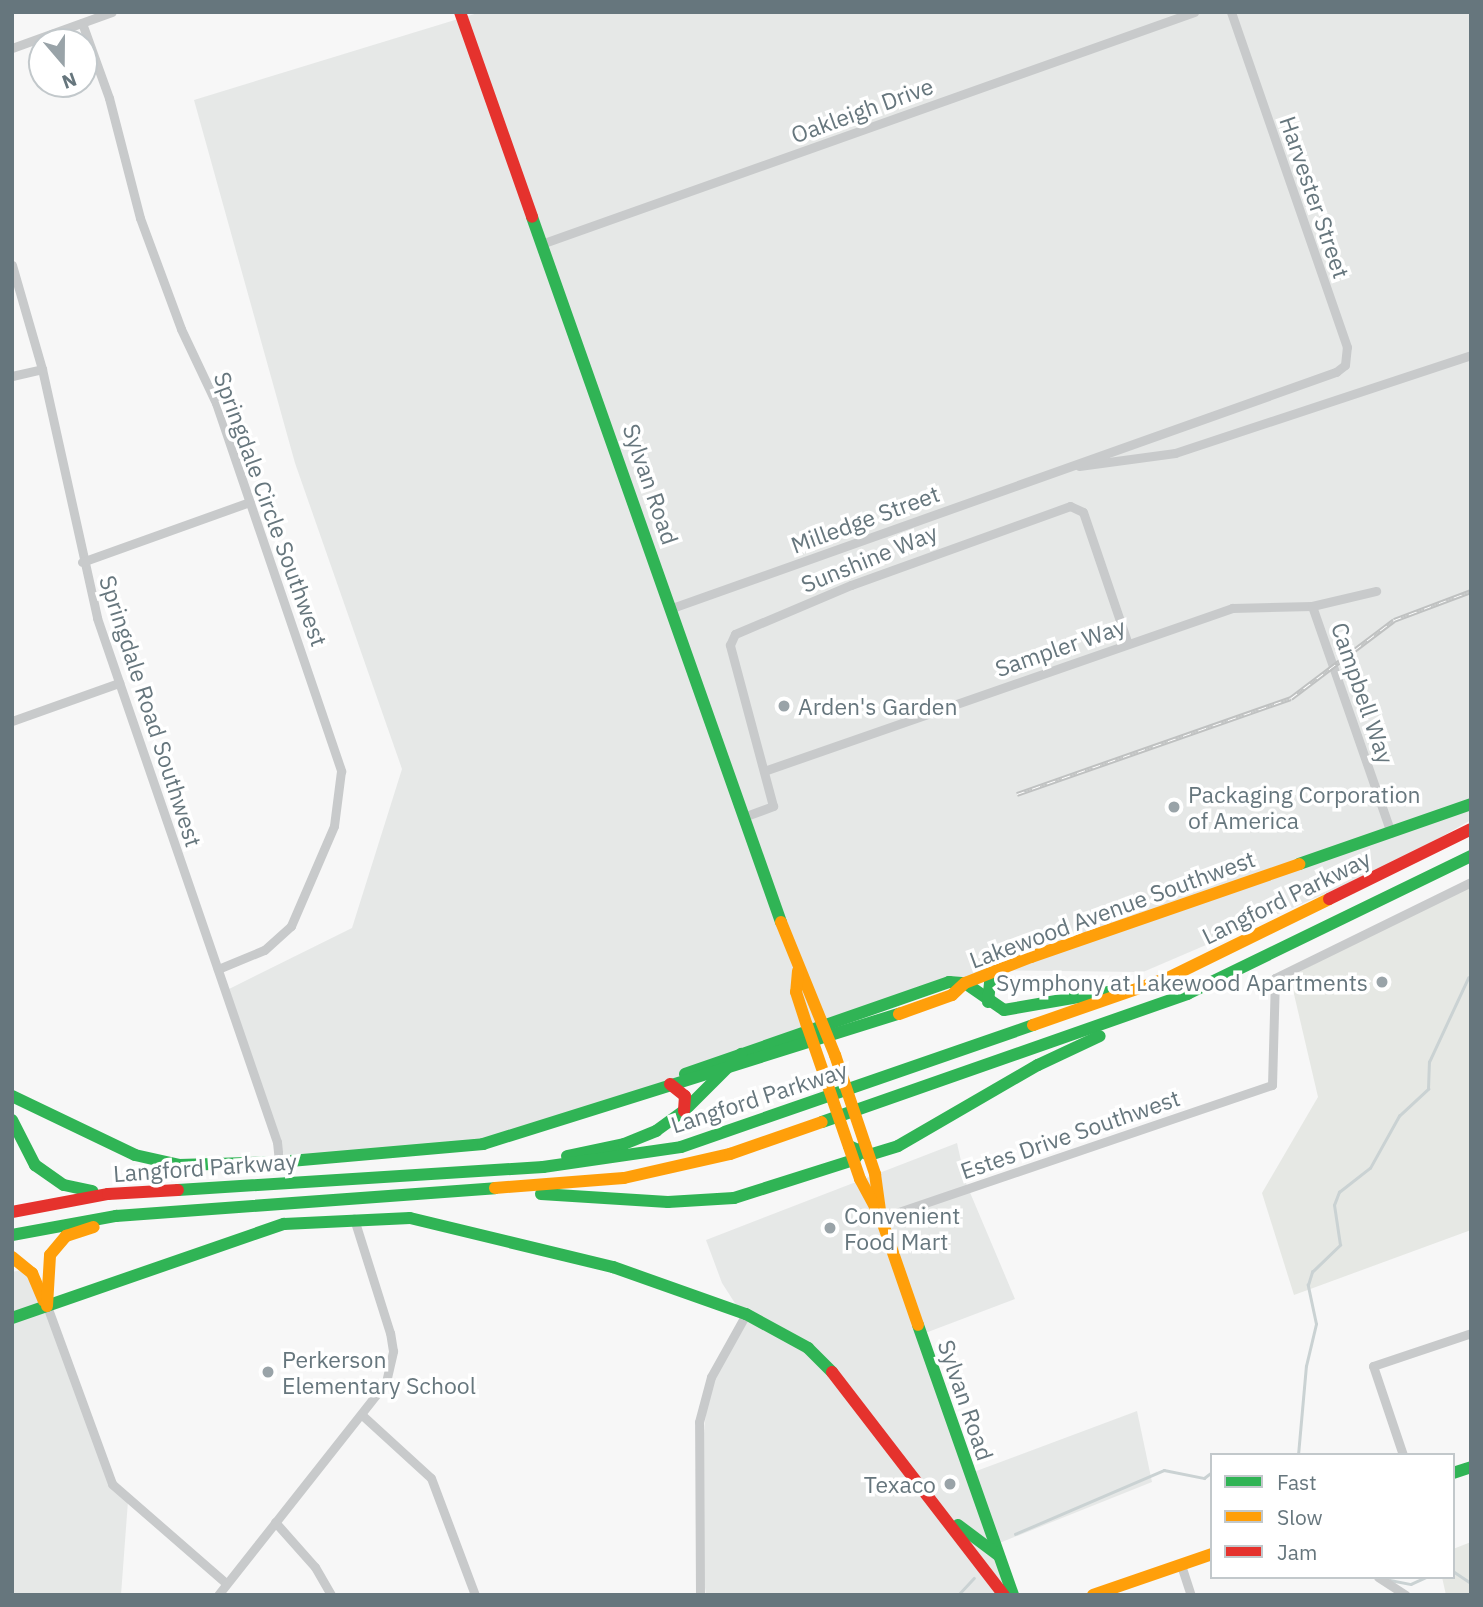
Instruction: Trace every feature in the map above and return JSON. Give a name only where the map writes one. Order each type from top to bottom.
[{"type":"main road","name":"Sylvan Road","points":[[460,12],[746,816],[798,971],[810,987],[829,1038],[881,1218],[1013,1595]]},
{"type":"main road","name":"Lakewood Avenue Southwest","points":[[12,1096],[135,1155],[179,1165],[279,1161],[483,1144],[670,1084],[723,1072],[829,1038],[952,995],[965,984],[991,974],[1471,804]]},
{"type":"main road","name":"Langford Parkway","points":[[12,1212],[108,1194],[504,1168],[651,1154],[798,1108],[1168,978],[1471,829]]},
{"type":"main road","name":"Langford Parkway","points":[[12,1235],[83,1220],[624,1178],[730,1154],[1187,994],[1471,856]]},
{"type":"main road","name":"Sylvan Road","points":[[798,971],[796,992],[849,1146],[862,1153]]},
{"type":"main road","points":[[988,1002],[991,974]]},
{"type":"main road","points":[[965,984],[988,1002],[1004,1010],[1027,1010],[1168,978]]},
{"type":"main road","name":"Lakewood Avenue Southwest","points":[[670,1084],[684,1074],[824,1024],[949,982],[965,984]]},
{"type":"main road","points":[[448,1192],[707,1201],[762,1191],[862,1153],[925,1133],[1038,1065],[1187,994]]},
{"type":"main road","points":[[504,1168],[624,1144],[684,1111],[741,1054]]},
{"type":"main road","points":[[670,1084],[685,1096],[684,1111]]},
{"type":"main road","points":[[12,1120],[23,1150],[49,1177],[64,1185],[108,1194]]},
{"type":"main road","points":[[47,1306],[47,1269],[58,1243],[74,1232],[136,1216]]},
{"type":"main road","points":[[12,1318],[270,1227],[354,1219],[410,1218],[499,1236],[613,1267],[746,1314],[789,1335],[828,1367],[945,1513],[971,1553],[1004,1595]]},
{"type":"main road","points":[[12,1257],[32,1273],[47,1306]]},
{"type":"main road","points":[[945,1513],[998,1555]]},
{"type":"main road","points":[[965,1531],[978,1525],[984,1514]]},
{"type":"main road","points":[[971,1553],[986,1560],[998,1555]]},
{"type":"main road","points":[[1093,1595],[1210,1556]]},
{"type":"street","points":[[12,48],[112,12]]},
{"type":"street","name":"Oakleigh Drive","points":[[544,243],[1194,12]]},
{"type":"street","name":"Harvester Street","points":[[1231,12],[1347,347],[1345,365],[1318,379]]},
{"type":"street","name":"Springdale Circle Southwest","points":[[82,23],[109,98],[140,218],[181,329],[216,403],[336,750],[341,793],[334,826],[291,926],[264,950],[218,969]]},
{"type":"street","name":"Springdale Road Southwest","points":[[12,265],[42,369],[82,562],[119,682],[277,1142],[279,1161]]},
{"type":"street","name":"Milledge Street","points":[[1070,467],[1175,453],[1471,355]]},
{"type":"street","points":[[12,376],[42,369]]},
{"type":"street","name":"Milledge Street","points":[[672,608],[1318,379]]},
{"type":"street","points":[[82,562],[250,502]]},
{"type":"street","name":"Sunshine Way","points":[[746,816],[773,806],[730,645],[732,637],[949,547],[1078,506],[1128,644]]},
{"type":"street","name":"Sampler Way","points":[[764,771],[1232,608],[1312,606],[1376,591]]},
{"type":"street","name":"Campbell Way","points":[[1312,606],[1391,833]]},
{"type":"street","points":[[12,720],[119,682]]},
{"type":"street","name":"Estes Drive Southwest","points":[[881,1218],[1272,1085],[1275,978],[1471,881]]},
{"type":"street","points":[[218,1595],[362,1415],[386,1381],[393,1350],[354,1219]]},
{"type":"street","points":[[47,1306],[112,1484],[226,1583]]},
{"type":"street","points":[[700,1595],[699,1422],[710,1377],[746,1314]]},
{"type":"street","points":[[1402,1453],[1373,1366],[1471,1333]]},
{"type":"street","points":[[362,1415],[431,1478],[475,1595]]},
{"type":"street","points":[[275,1522],[316,1567],[331,1595]]},
{"type":"street","points":[[1181,1565],[1191,1595]]},
{"type":"street","points":[[1381,1579],[1406,1595]]},
{"type":"shaded area","points":[[481,12],[1471,12],[1471,820],[1390,866],[1143,972],[986,970],[468,1149],[284,1155],[229,989],[352,928],[402,769],[295,463],[194,100]]},
{"type":"shaded area","points":[[1471,879],[1471,1230],[1294,1295],[1262,1193],[1318,1097],[1290,977]]},
{"type":"shaded area","points":[[957,1143],[966,1183],[1015,1299],[920,1335],[971,1473],[1137,1411],[1152,1482],[997,1544],[1015,1595],[706,1595],[696,1519],[708,1390],[747,1322],[722,1283],[706,1240]]},
{"type":"shaded area","points":[[31,1268],[99,1452],[128,1501],[121,1595],[12,1595],[12,1272]]},
{"type":"shaded area","points":[[1471,1542],[1471,1595],[1446,1595],[1442,1579],[1455,1579],[1455,1548]]},
{"type":"waterway","points":[[1298,1453],[1306,1366],[1316,1324],[1308,1285],[1312,1272],[1340,1245],[1334,1205],[1339,1192],[1370,1168],[1399,1116],[1428,1089],[1429,1062],[1468,978]]},
{"type":"waterway","points":[[1015,1534],[1164,1470],[1204,1478],[1210,1474]]},
{"type":"waterway","points":[[1455,1572],[1471,1583]]},
{"type":"waterway","points":[[958,1595],[974,1578]]},
{"type":"waterway","points":[[1390,1580],[1411,1584],[1422,1579]]},
{"type":"railway","points":[[1017,794],[1291,698],[1394,620],[1471,591]]},
{"type":"traffic: fast","points":[[532,217],[781,922]]},
{"type":"traffic: fast","points":[[1299,864],[1471,804]]},
{"type":"traffic: fast","points":[[822,1122],[1187,994],[1471,856]]},
{"type":"traffic: fast","points":[[988,1002],[991,974]]},
{"type":"traffic: fast","points":[[685,1074],[949,982],[965,983]]},
{"type":"traffic: fast","points":[[965,983],[1004,1010],[1108,992]]},
{"type":"traffic: fast","points":[[12,1096],[135,1155],[179,1165],[279,1162],[483,1144],[899,1014]]},
{"type":"traffic: fast","points":[[178,1190],[543,1167],[681,1147],[1033,1025]]},
{"type":"traffic: fast","points":[[849,1146],[869,1155],[898,1146],[1038,1065],[1100,1036]]},
{"type":"traffic: fast","points":[[567,1156],[624,1144],[656,1131],[684,1111],[741,1054]]},
{"type":"traffic: fast","points":[[12,1120],[35,1165],[64,1185],[92,1191]]},
{"type":"traffic: fast","points":[[541,1194],[668,1202],[734,1198],[854,1160],[865,1144]]},
{"type":"traffic: fast","points":[[12,1235],[116,1216],[495,1188]]},
{"type":"traffic: fast","points":[[12,1318],[284,1224],[410,1218],[613,1267],[746,1314],[808,1348],[832,1372]]},
{"type":"traffic: fast","points":[[918,1325],[1013,1595]]},
{"type":"traffic: fast","points":[[1455,1472],[1471,1467]]},
{"type":"traffic: fast","points":[[958,1525],[998,1555]]},
{"type":"traffic: slow","points":[[899,1014],[952,995],[965,983],[1031,957],[1299,864]]},
{"type":"traffic: slow","points":[[1033,1025],[1168,978],[1329,899]]},
{"type":"traffic: slow","points":[[781,922],[835,1055],[875,1174],[881,1218]]},
{"type":"traffic: slow","points":[[798,971],[796,992],[807,1025],[860,1179],[881,1218],[918,1325]]},
{"type":"traffic: slow","points":[[495,1188],[624,1178],[730,1154],[822,1122]]},
{"type":"traffic: slow","points":[[47,1306],[50,1255],[66,1236],[94,1227]]},
{"type":"traffic: slow","points":[[12,1257],[32,1273],[44,1301]]},
{"type":"traffic: slow","points":[[1093,1595],[1210,1555]]},
{"type":"traffic: jam","points":[[460,12],[532,217]]},
{"type":"traffic: jam","points":[[1329,899],[1471,829]]},
{"type":"traffic: jam","points":[[670,1084],[685,1096],[684,1111]]},
{"type":"traffic: jam","points":[[12,1212],[108,1194],[178,1190]]},
{"type":"traffic: jam","points":[[832,1372],[1004,1595]]},
{"type":"place","name":"Arden's Garden","points":[[784,706]]},
{"type":"place","name":"Packaging Corporation of America","points":[[1174,807]]},
{"type":"place","name":"Symphony at Lakewood Apartments","points":[[1382,982]]},
{"type":"place","name":"Convenient Food Mart","points":[[830,1228]]},
{"type":"place","name":"Perkerson Elementary School","points":[[268,1372]]},
{"type":"place","name":"Texaco","points":[[950,1484]]}]
